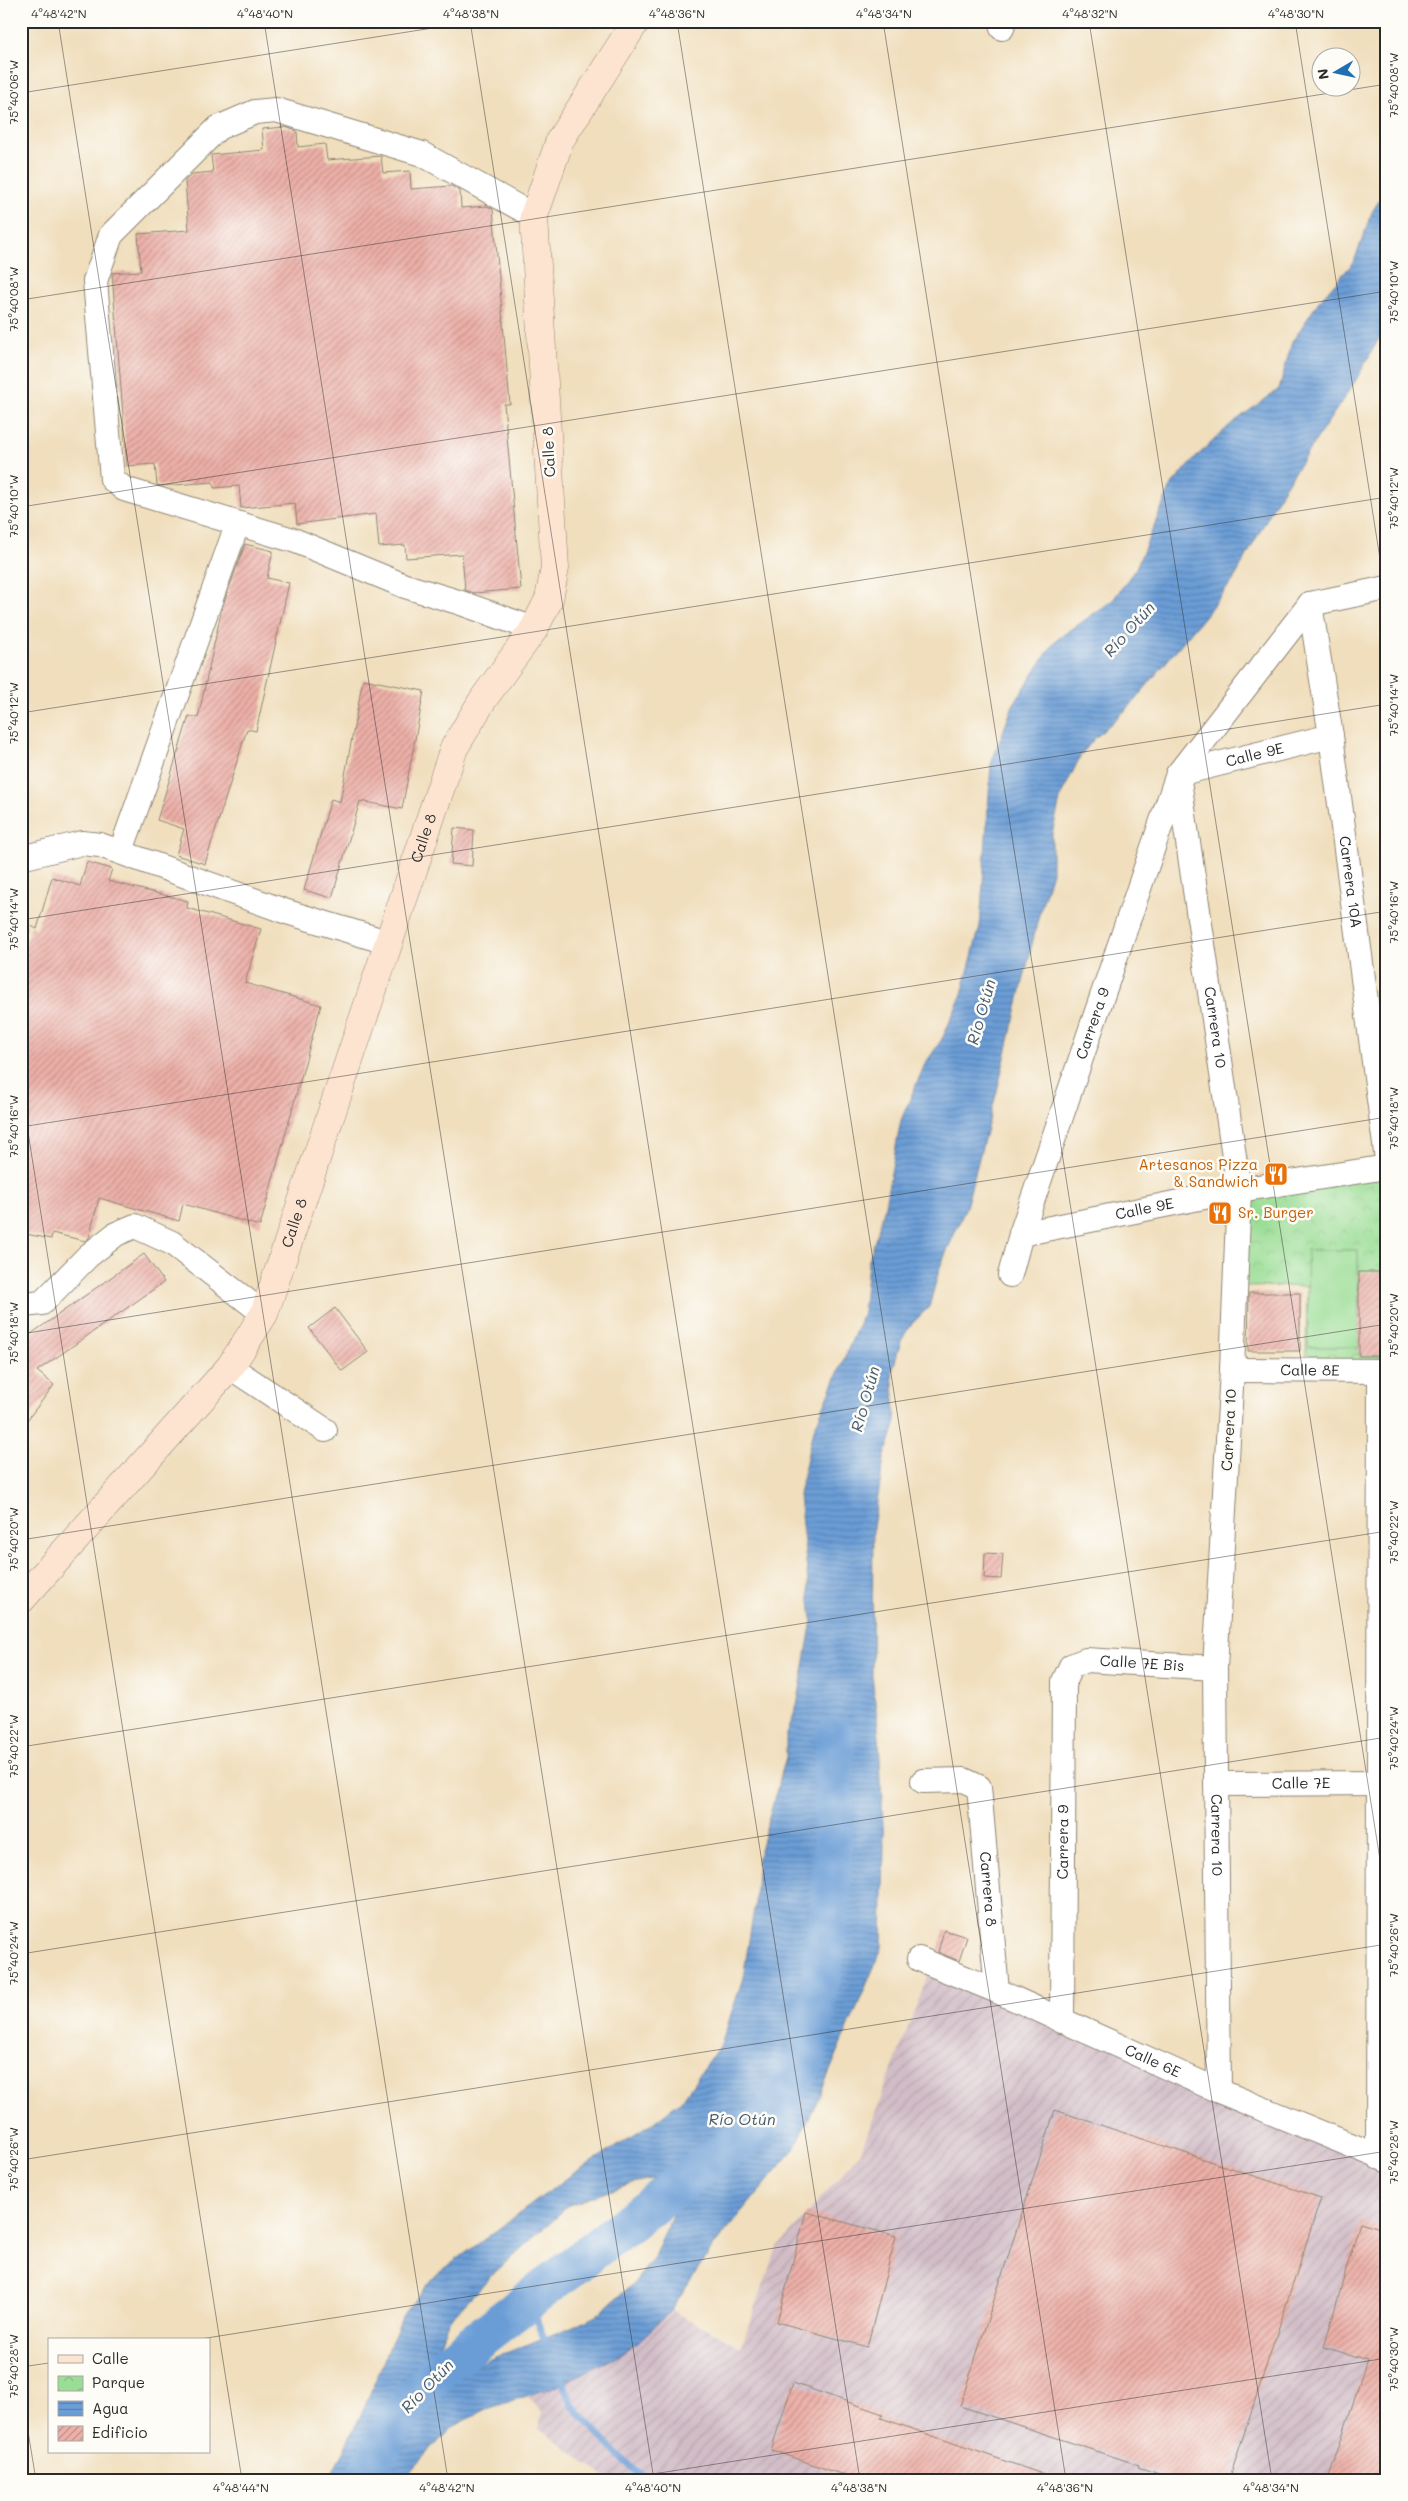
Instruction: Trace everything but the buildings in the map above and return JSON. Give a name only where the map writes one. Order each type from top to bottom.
[{"type":"street","name":"Calle 8","points":[[21,1600],[230,1367],[264,1314],[454,748],[484,698],[534,629],[549,599],[555,568],[534,216],[560,140],[636,21]]},
{"type":"street","points":[[534,216],[422,154],[276,110],[255,112],[218,128],[111,235],[95,281],[112,479],[124,489],[211,514],[237,525],[296,541],[405,586],[458,602],[534,629]]},
{"type":"street","points":[[121,851],[237,525]]},
{"type":"street","points":[[1310,604],[1387,588]]},
{"type":"street","name":"Carrera 10A","points":[[1310,604],[1331,736],[1387,1160]]},
{"type":"street","name":"Carrera 9","points":[[1010,1275],[1021,1234],[1178,774],[1310,604]]},
{"type":"street","name":"Calle 9E","points":[[1178,774],[1331,736]]},
{"type":"street","name":"Carrera 10","points":[[1178,774],[1239,1190],[1232,1370],[1215,1668],[1219,2091]]},
{"type":"street","points":[[21,858],[82,843],[121,851],[209,885],[390,943]]},
{"type":"street","name":"Calle 9E","points":[[1021,1234],[1239,1190],[1387,1167]]},
{"type":"street","points":[[21,1304],[42,1303],[88,1256],[116,1234],[135,1226],[172,1243],[264,1314]]},
{"type":"street","points":[[230,1367],[326,1430]]},
{"type":"street","name":"Calle 8E","points":[[1232,1370],[1384,1371]]},
{"type":"street","points":[[1382,2158],[1384,1371]]},
{"type":"street","name":"Calle 7E Bis","points":[[1071,1666],[1086,1660],[1215,1668]]},
{"type":"street","name":"Carrera 9","points":[[1062,2020],[1064,1681],[1071,1666]]},
{"type":"street","name":"Carrera 8","points":[[923,1781],[964,1780],[979,1787],[997,1991]]},
{"type":"street","name":"Calle 7E","points":[[1216,1784],[1383,1783]]},
{"type":"street","name":"Calle 6E","points":[[919,1959],[997,1991],[1219,2091],[1382,2158]]},
{"type":"shaded area","points":[[932,1965],[1387,2160],[1387,2480],[609,2480],[539,2429],[542,2412],[528,2397],[557,2386],[616,2356],[639,2341],[671,2310],[741,2347],[777,2248],[860,2153]]},
{"type":"green space","points":[[1387,1167],[1387,1272],[1359,1273],[1359,1356],[1387,1356],[1387,1371],[1306,1369],[1307,1286],[1235,1287],[1239,1190]]},
{"type":"green space","points":[[1307,1250],[1358,1250],[1359,1347],[1308,1347]]},
{"type":"water","name":"Río Otún","points":[[1387,187],[1387,324],[1356,380],[1282,491],[1233,581],[1130,706],[1093,740],[1081,755],[1061,796],[1052,834],[1052,872],[1039,915],[997,1091],[966,1207],[940,1267],[929,1307],[909,1327],[901,1341],[892,1372],[896,1422],[884,1459],[873,1527],[872,1675],[879,1737],[884,1846],[882,1948],[818,2099],[793,2151],[716,2243],[671,2310],[639,2341],[616,2356],[557,2386],[487,2409],[451,2428],[403,2480],[329,2480],[360,2417],[404,2313],[436,2275],[574,2173],[650,2125],[681,2101],[722,2042],[743,1978],[755,1903],[758,1857],[786,1757],[786,1736],[797,1706],[812,1620],[799,1495],[812,1434],[863,1314],[868,1263],[884,1210],[901,1120],[925,1064],[942,1039],[962,994],[980,926],[991,764],[1013,705],[1055,641],[1113,600],[1136,568],[1171,486],[1194,459],[1231,424],[1279,389],[1292,342],[1319,301],[1354,262],[1372,212]],"holes":[[[836,1789],[847,1799],[846,1892],[831,2004],[810,2058],[803,2057],[807,1969],[815,1913],[816,1872],[826,1805]],[[696,2170],[673,2213],[653,2259],[634,2283],[600,2313],[571,2327],[445,2377],[434,2360],[448,2321],[491,2276],[569,2205],[632,2183]]]},
{"type":"waterway","name":"Río Otún","points":[[364,2480],[396,2419],[440,2369],[697,2170],[762,2126],[806,2060],[823,1965],[831,1896],[835,1736]]},
{"type":"waterway","points":[[528,2301],[547,2345]]},
{"type":"waterway","points":[[560,2376],[573,2406],[630,2468],[649,2480]]},
{"type":"place","name":"Artesanos Pizza & Sandwich","points":[[1276,1174]]},
{"type":"place","name":"Sr. Burger","points":[[1220,1213]]}]
